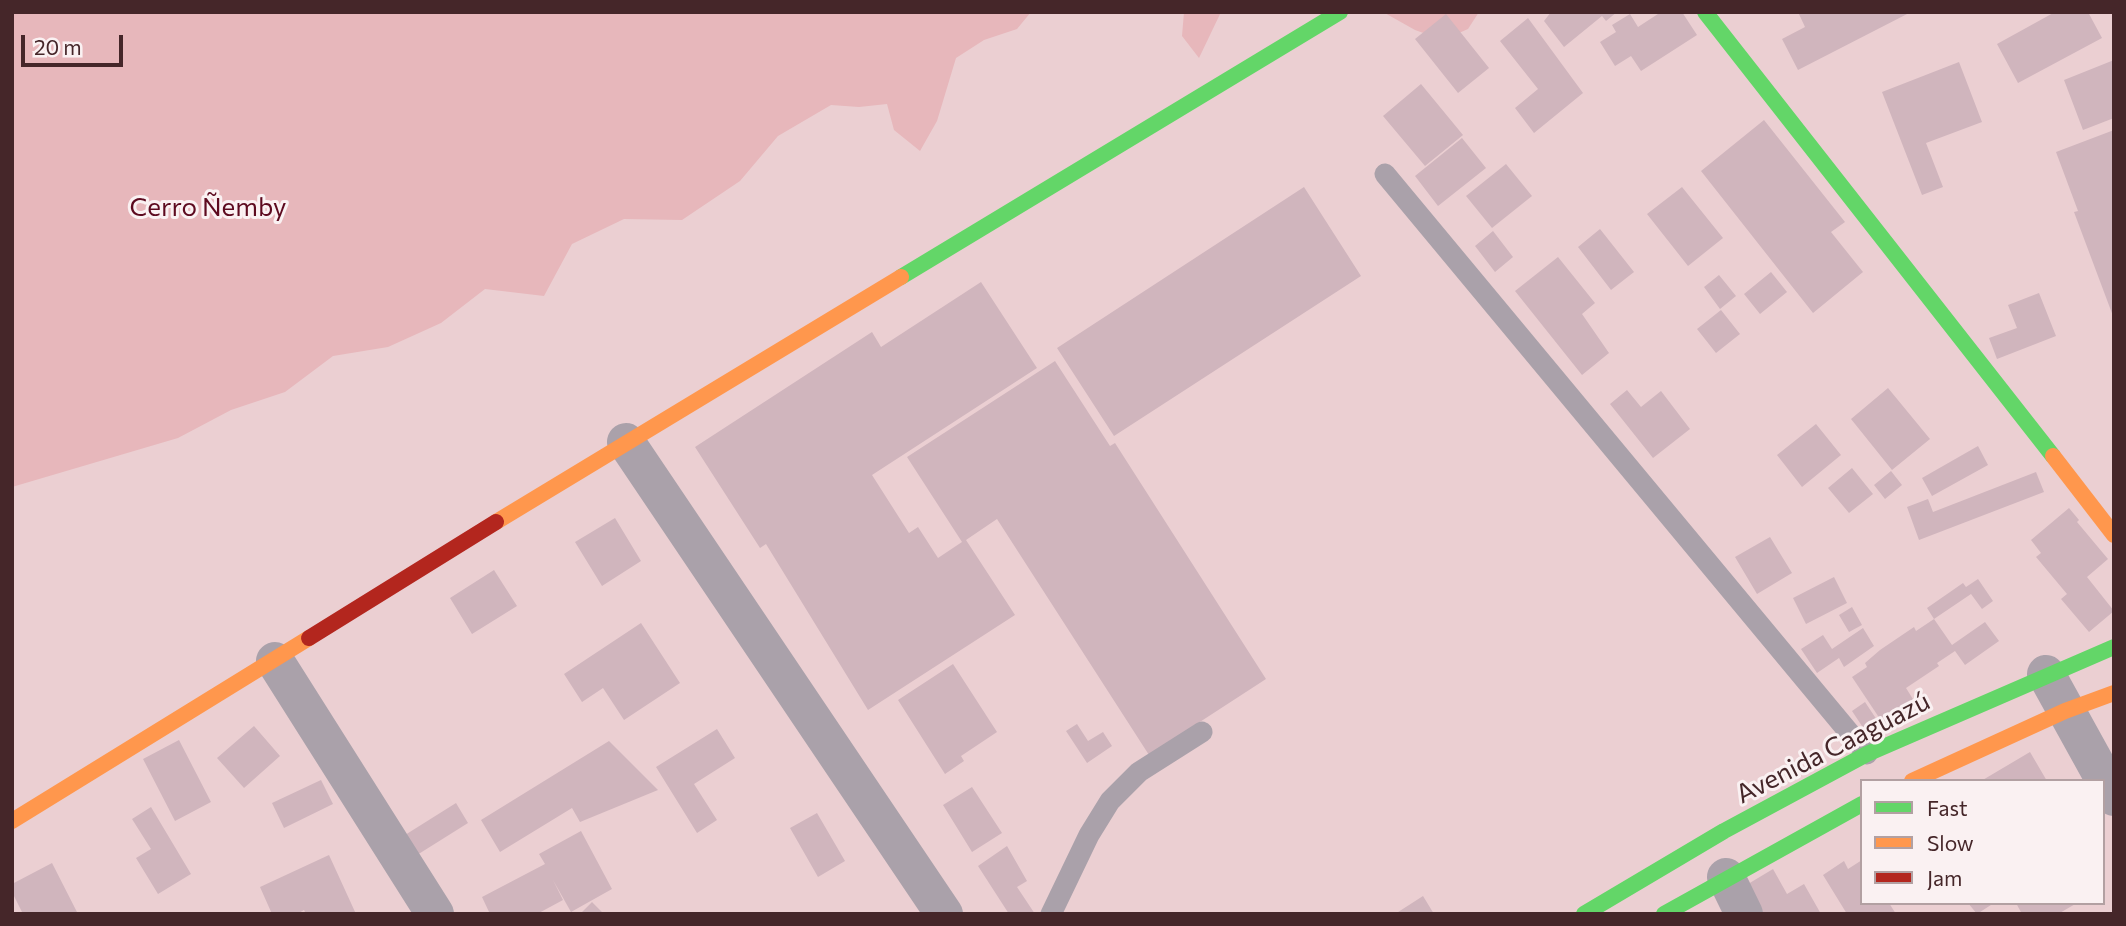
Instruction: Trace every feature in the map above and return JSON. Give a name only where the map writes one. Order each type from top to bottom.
[{"type":"street","points":[[12,821],[275,662],[626,442],[1340,12]]},
{"type":"street","points":[[1705,12],[2114,535]]},
{"type":"street","points":[[626,442],[944,914]]},
{"type":"street","name":"Avenida Caaguazú","points":[[1584,914],[1724,831],[1867,754],[2046,674],[2114,647]]},
{"type":"street","points":[[275,662],[435,914]]},
{"type":"street","points":[[2046,674],[2104,779]]},
{"type":"street","points":[[1916,779],[2064,711],[2114,693]]},
{"type":"street","points":[[2105,782],[2114,797]]},
{"type":"street","points":[[1664,914],[1726,877],[1860,805]]},
{"type":"street","points":[[1726,877],[1744,914]]},
{"type":"lane","points":[[1385,174],[1867,754]]},
{"type":"lane","points":[[1051,914],[1089,835],[1110,801],[1139,772],[1202,732]]},
{"type":"green space","name":"Cerro Ñemby","points":[[12,12],[1031,12],[1017,29],[984,40],[956,58],[937,121],[920,151],[894,130],[887,104],[859,107],[831,105],[778,136],[740,181],[682,220],[624,219],[572,244],[544,296],[485,289],[441,323],[388,347],[333,356],[285,392],[231,410],[178,438],[12,487]]},
{"type":"green space","points":[[1184,12],[1221,12],[1199,58],[1182,36]]},
{"type":"green space","points":[[1383,12],[1479,12],[1468,29],[1443,40],[1415,30]]},
{"type":"building","points":[[1551,12],[1617,12],[1606,21],[1602,16],[1564,47],[1544,21]]},
{"type":"building","points":[[1661,12],[1682,12],[1697,35],[1641,71],[1631,56],[1615,66],[1600,42],[1616,32],[1612,25],[1630,14],[1638,27]]},
{"type":"building","points":[[1798,12],[1911,12],[1798,70],[1782,39],[1805,27]]},
{"type":"building","points":[[2055,12],[2088,12],[2102,38],[2018,83],[1997,44]]},
{"type":"building","points":[[1446,14],[1489,68],[1458,93],[1415,39]]},
{"type":"building","points":[[1528,18],[1583,93],[1534,133],[1515,108],[1538,89],[1500,41]]},
{"type":"building","points":[[2114,60],[2114,118],[2083,130],[2064,80]]},
{"type":"building","points":[[1959,62],[1982,122],[1926,143],[1943,187],[1922,195],[1882,92]]},
{"type":"building","points":[[1421,84],[1463,135],[1425,166],[1383,116]]},
{"type":"building","points":[[1764,120],[1845,222],[1831,232],[1863,272],[1813,313],[1701,171]]},
{"type":"building","points":[[2114,130],[2113,316],[2074,212],[2078,211],[2056,152]]},
{"type":"building","points":[[1462,138],[1486,168],[1438,206],[1415,176]]},
{"type":"building","points":[[1506,164],[1532,196],[1492,228],[1466,196]]},
{"type":"building","points":[[1304,187],[1361,276],[1114,436],[1057,348]]},
{"type":"building","points":[[1682,187],[1723,238],[1688,266],[1647,214]]},
{"type":"building","points":[[1600,229],[1634,272],[1611,290],[1578,247]]},
{"type":"building","points":[[1493,231],[1513,257],[1495,272],[1475,246]]},
{"type":"building","points":[[1558,257],[1595,303],[1582,314],[1609,353],[1582,375],[1515,291]]},
{"type":"building","points":[[1771,272],[1787,292],[1760,314],[1744,294]]},
{"type":"building","points":[[1719,275],[1736,296],[1720,309],[1704,287]]},
{"type":"building","points":[[981,282],[1037,368],[872,475],[909,533],[918,527],[938,558],[962,542],[907,457],[1055,361],[1110,446],[1115,443],[1266,679],[1149,755],[997,519],[966,540],[1015,615],[868,710],[766,544],[760,548],[695,447],[872,332],[881,347]]},
{"type":"building","points":[[2039,293],[2056,336],[1997,359],[1989,338],[2017,328],[2008,305]]},
{"type":"building","points":[[1721,310],[1740,334],[1716,353],[1697,329]]},
{"type":"building","points":[[1888,388],[1930,439],[1892,470],[1851,419]]},
{"type":"building","points":[[1627,390],[1641,407],[1661,391],[1690,429],[1653,458],[1610,404]]},
{"type":"building","points":[[1816,424],[1841,455],[1802,487],[1777,455]]},
{"type":"building","points":[[1978,446],[1988,465],[1932,496],[1922,478]]},
{"type":"building","points":[[1852,468],[1873,494],[1849,513],[1828,488]]},
{"type":"building","points":[[1891,471],[1902,485],[1885,499],[1874,485]]},
{"type":"building","points":[[2036,472],[2044,492],[1919,540],[1907,507],[1928,499],[1933,512]]},
{"type":"building","points":[[2069,508],[2079,520],[2077,522],[2108,559],[2087,577],[2114,611],[2089,632],[2061,599],[2067,594],[2036,557],[2041,553],[2031,540]]},
{"type":"building","points":[[615,518],[641,561],[602,586],[575,542]]},
{"type":"building","points":[[1770,537],[1792,573],[1757,594],[1735,557]]},
{"type":"building","points":[[494,570],[517,606],[472,634],[450,598]]},
{"type":"building","points":[[1834,577],[1847,603],[1806,624],[1793,598]]},
{"type":"building","points":[[1978,579],[1993,601],[1982,609],[1971,594],[1934,619],[1927,608],[1963,583],[1966,587]]},
{"type":"building","points":[[1852,607],[1862,625],[1849,632],[1839,615]]},
{"type":"building","points":[[1934,619],[1952,645],[1985,622],[1999,641],[1965,665],[1955,651],[1937,663],[1939,666],[1906,688],[1916,704],[1884,725],[1852,677],[1867,667],[1865,663],[1880,650],[1914,627],[1916,631]]},
{"type":"building","points":[[641,623],[680,683],[624,720],[603,688],[582,702],[564,674]]},
{"type":"building","points":[[1863,628],[1874,646],[1844,667],[1839,658],[1817,673],[1801,649],[1823,635],[1832,649]]},
{"type":"building","points":[[953,664],[997,732],[961,756],[964,761],[945,774],[898,700]]},
{"type":"building","points":[[1865,702],[1879,723],[1866,732],[1852,711]]},
{"type":"building","points":[[1077,724],[1088,741],[1103,732],[1112,746],[1087,763],[1066,731]]},
{"type":"building","points":[[254,726],[280,756],[244,788],[217,758]]},
{"type":"building","points":[[717,729],[735,758],[694,784],[717,820],[697,833],[656,767]]},
{"type":"building","points":[[179,740],[211,802],[175,821],[143,759]]},
{"type":"building","points":[[609,741],[658,790],[580,822],[572,808],[500,852],[481,820]]},
{"type":"building","points":[[2030,752],[2046,779],[1984,779]]},
{"type":"building","points":[[321,780],[333,804],[284,828],[272,803]]},
{"type":"building","points":[[972,787],[1002,833],[972,852],[943,805]]},
{"type":"building","points":[[456,803],[468,823],[417,855],[405,835]]},
{"type":"building","points":[[151,807],[191,874],[158,894],[136,858],[151,849],[132,819]]},
{"type":"building","points":[[817,813],[845,861],[818,877],[790,828]]},
{"type":"building","points":[[581,831],[612,889],[571,912],[553,880],[563,900],[537,914],[490,914],[482,897],[545,864],[539,854]]},
{"type":"building","points":[[1007,846],[1027,881],[1017,887],[1035,914],[1009,914],[978,866]]},
{"type":"building","points":[[329,855],[356,914],[306,914],[304,910],[297,914],[272,914],[260,887]]},
{"type":"building","points":[[1844,861],[1848,869],[1860,861],[1860,905],[1890,905],[1896,914],[1847,914],[1823,875]]},
{"type":"building","points":[[52,863],[78,914],[23,914],[12,892],[12,884]]},
{"type":"building","points":[[1773,869],[1787,894],[1804,884],[1821,914],[1759,914],[1743,887]]},
{"type":"building","points":[[1423,896],[1434,914],[1395,914]]},
{"type":"building","points":[[592,902],[604,914],[580,914]]},
{"type":"building","points":[[1970,905],[1991,905],[1977,914]]},
{"type":"building","points":[[2017,905],[2074,905],[2058,914],[2022,914]]},
{"type":"traffic: fast","points":[[901,277],[1340,12]]},
{"type":"traffic: fast","points":[[1705,12],[2053,456]]},
{"type":"traffic: fast","points":[[1584,914],[1724,831],[1867,754],[2114,647]]},
{"type":"traffic: fast","points":[[1664,914],[1860,805]]},
{"type":"traffic: slow","points":[[496,522],[901,277]]},
{"type":"traffic: slow","points":[[2053,456],[2114,535]]},
{"type":"traffic: slow","points":[[12,821],[309,638]]},
{"type":"traffic: slow","points":[[1916,779],[2065,711],[2114,693]]},
{"type":"traffic: jam","points":[[309,638],[496,522]]}]
